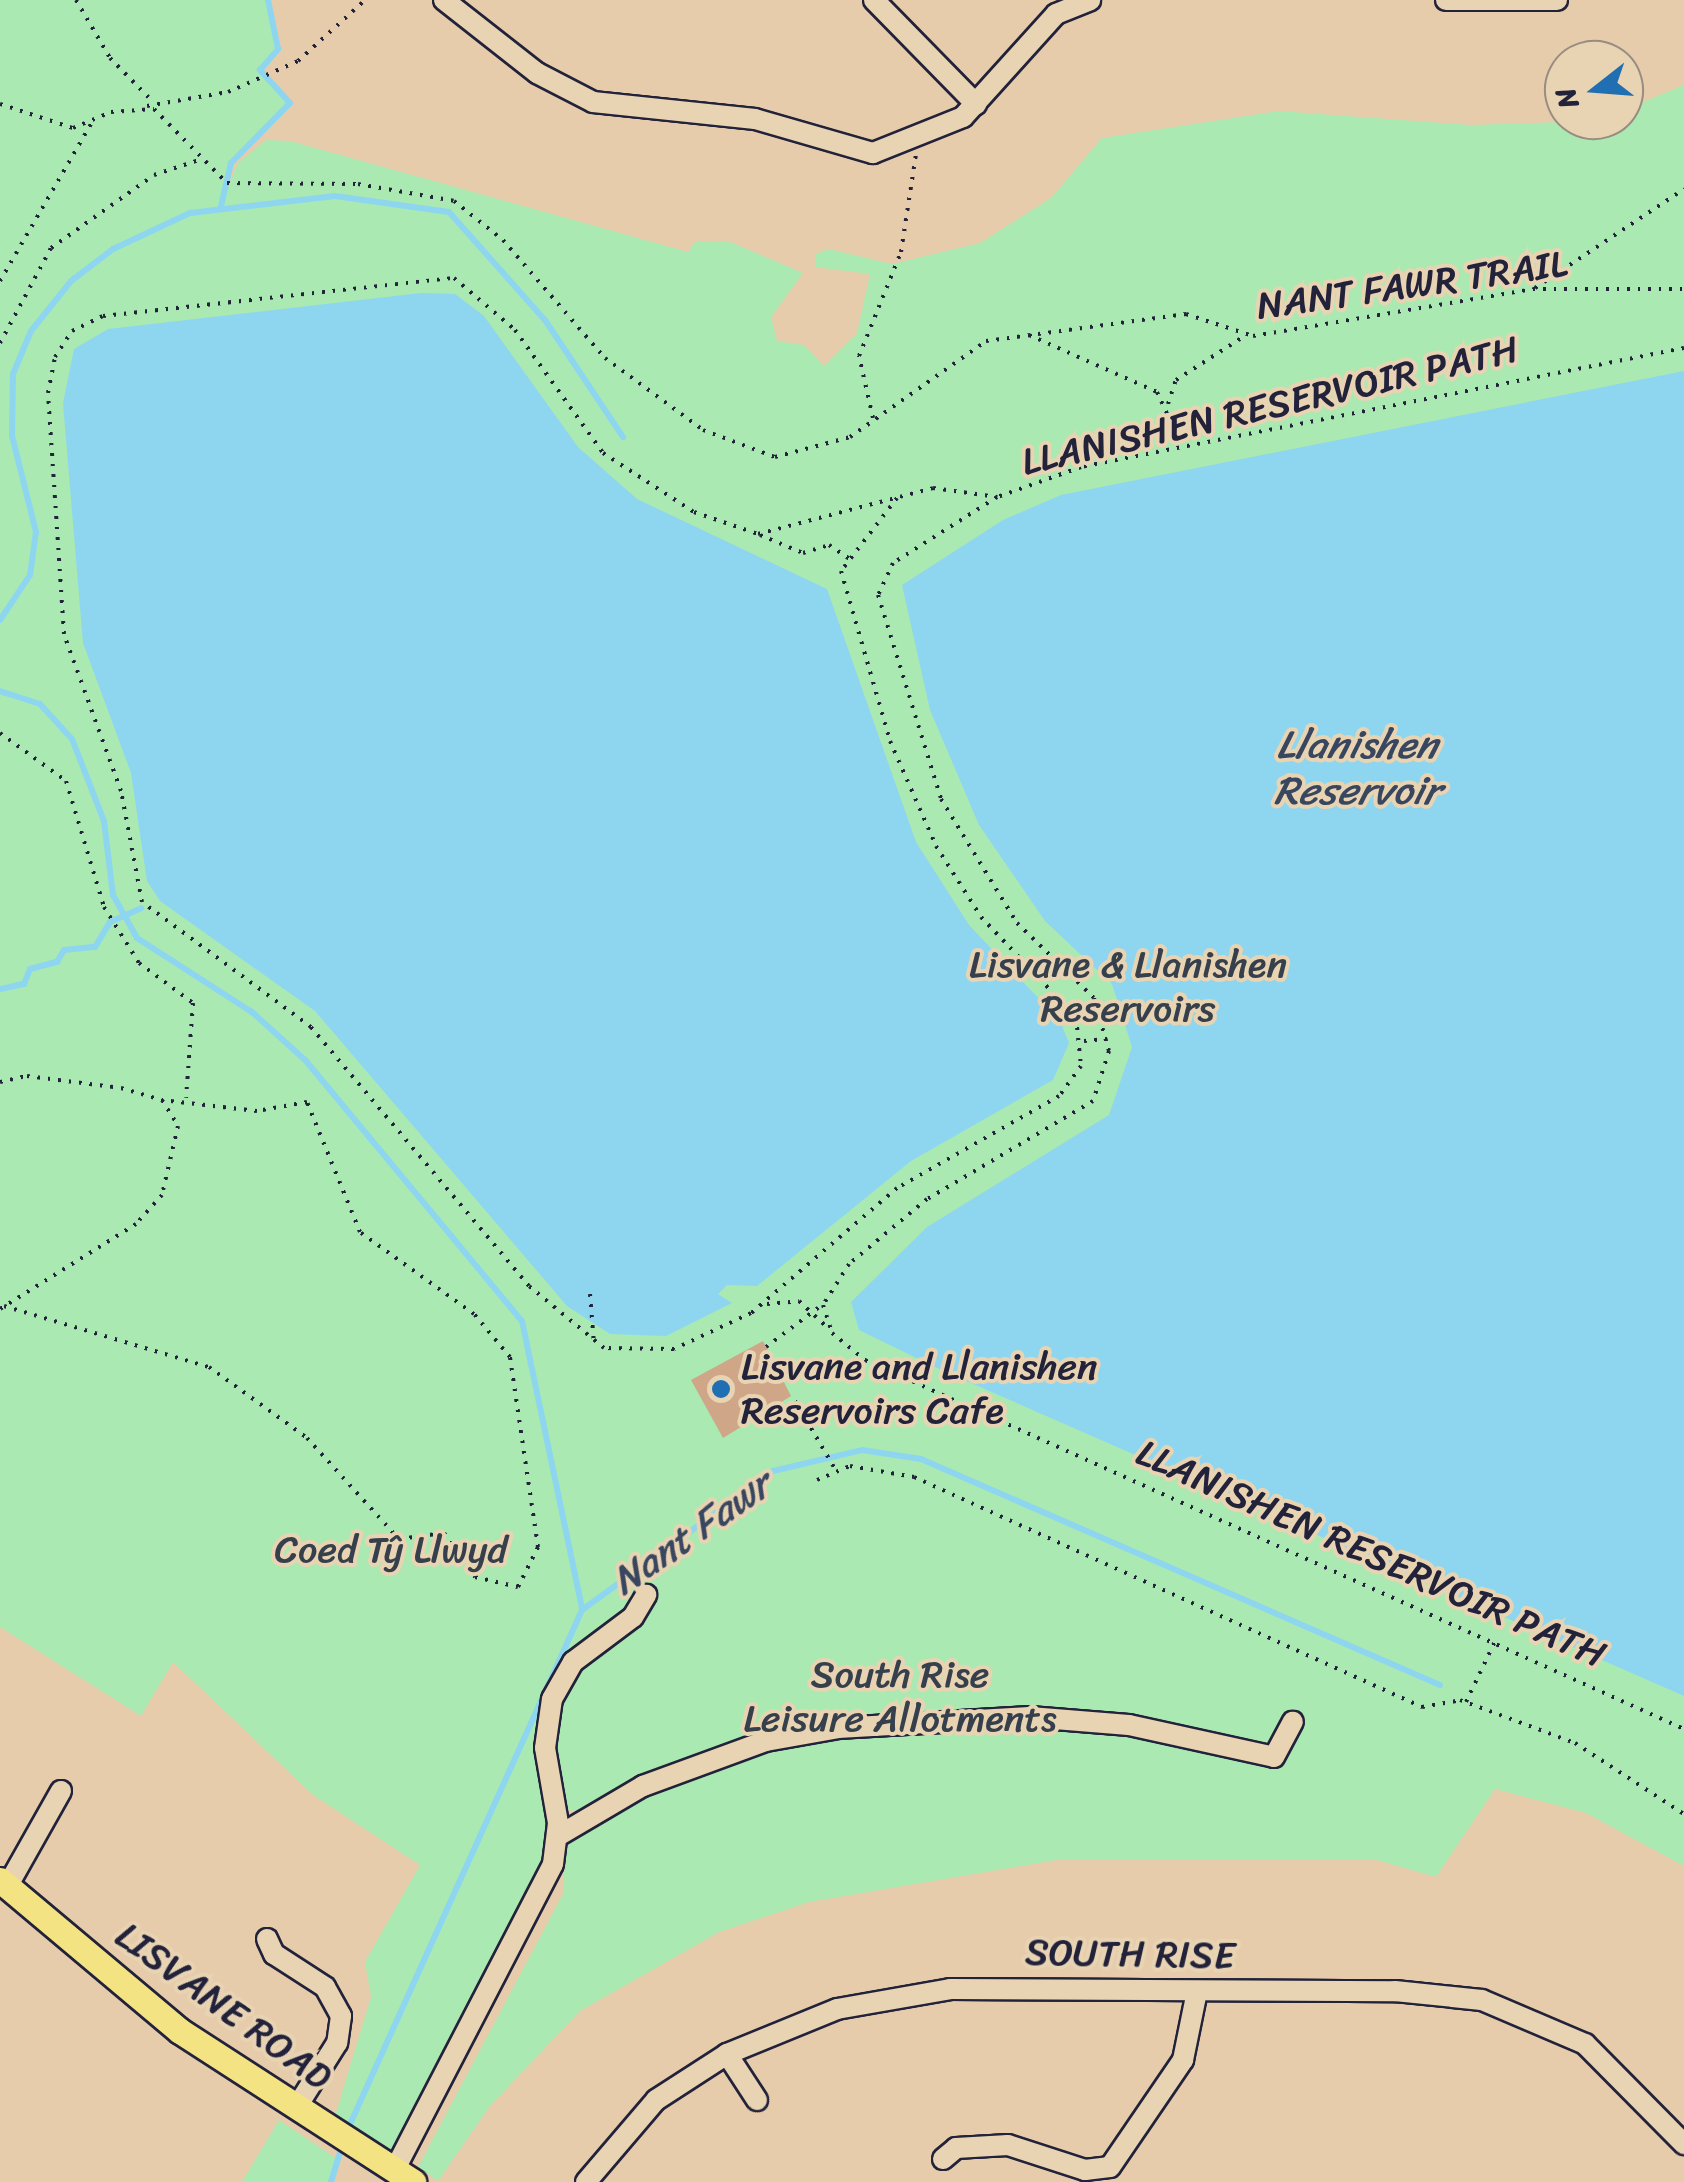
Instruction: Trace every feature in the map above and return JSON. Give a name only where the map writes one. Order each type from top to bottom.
[{"type":"main road","name":"LISVANE ROAD","points":[[4,1882],[180,2031],[404,2176]]},
{"type":"street","points":[[444,0],[537,73],[594,102],[754,119],[849,150],[917,142],[976,104],[1081,1]]},
{"type":"street","points":[[874,0],[976,104]]},
{"type":"street","points":[[1446,0],[1557,0]]},
{"type":"street","points":[[404,2176],[542,1888],[558,1836],[544,1748],[552,1699],[573,1662],[633,1617],[646,1595]]},
{"type":"street","points":[[558,1836],[658,1780],[766,1741],[838,1728],[1030,1717],[1129,1725],[1274,1757],[1293,1722]]},
{"type":"street","points":[[4,1882],[61,1791]]},
{"type":"street","points":[[266,1938],[274,1954],[325,1987],[341,2016],[337,2043],[296,2108]]},
{"type":"street","name":"SOUTH RISE","points":[[586,2182],[656,2100],[727,2054],[892,1995],[1395,1990],[1503,2004],[1584,2044],[1684,2144]]},
{"type":"street","points":[[944,2159],[956,2148],[1008,2144],[1099,2176],[1123,2155],[1183,2060],[1197,1991]]},
{"type":"street","points":[[727,2054],[756,2100]]},
{"type":"path","points":[[76,0],[110,58],[154,103]]},
{"type":"path","points":[[0,104],[73,128],[94,118],[154,103],[228,92],[298,61],[365,0]]},
{"type":"path","points":[[0,343],[34,264],[154,175],[199,160],[164,115],[144,107]]},
{"type":"path","points":[[0,282],[94,118]]},
{"type":"path","points":[[873,418],[859,356],[901,252],[917,142]]},
{"type":"path","name":"NANT FAWR TRAIL","points":[[199,160],[227,183],[358,184],[454,201],[503,240],[604,358],[748,453],[831,445],[970,348],[1027,334],[1186,314],[1246,336],[1532,290],[1684,289]]},
{"type":"path","points":[[1532,290],[1684,190]]},
{"type":"path","points":[[850,559],[829,545],[803,553],[648,490],[615,463],[515,330],[454,278],[103,316],[72,330],[50,373],[64,634],[121,791],[142,902],[311,1027],[529,1286],[594,1344],[655,1353],[751,1313],[898,1188],[1071,1086],[1084,1041],[1066,1005],[980,916],[922,817],[843,581],[850,559],[897,498]]},
{"type":"path","points":[[1027,334],[1168,404]]},
{"type":"path","points":[[1182,446],[1168,404],[1176,380],[1246,336]]},
{"type":"path","name":"LLANISHEN RESERVOIR PATH","points":[[1108,1039],[1094,998],[1018,922],[968,852],[912,730],[878,596],[894,563],[997,497],[1182,446],[1684,348]]},
{"type":"path","points":[[758,534],[933,488],[997,497]]},
{"type":"path","points":[[0,733],[66,781],[104,907],[138,963],[193,1003],[186,1098]]},
{"type":"path","points":[[766,1347],[823,1305],[849,1264],[927,1199],[1093,1100],[1108,1039],[1084,1041]]},
{"type":"path","points":[[0,1082],[62,1079],[162,1100],[186,1098],[257,1111],[307,1102],[360,1232],[474,1314],[510,1357],[538,1547],[518,1587],[474,1576],[444,1533],[399,1539],[307,1438],[209,1367],[2,1308]]},
{"type":"path","points":[[2,1308],[136,1224],[162,1195],[178,1126],[162,1100]]},
{"type":"path","points":[[590,1294],[594,1344]]},
{"type":"path","points":[[762,1305],[799,1301],[812,1310]]},
{"type":"path","points":[[823,1305],[832,1333]]},
{"type":"path","name":"LLANISHEN RESERVOIR PATH","points":[[812,1310],[832,1333],[889,1372],[1496,1638],[1684,1729]]},
{"type":"path","points":[[795,1401],[835,1469]]},
{"type":"path","points":[[817,1480],[835,1469],[914,1477],[1422,1707],[1466,1702],[1575,1743],[1684,1814]]},
{"type":"path","points":[[1466,1702],[1496,1638]]},
{"type":"green space","name":"Lisvane & Llanishen Reservoirs","points":[[0,0],[268,0],[278,49],[261,70],[290,103],[232,163],[224,197],[238,163],[266,140],[290,141],[688,252],[695,242],[728,241],[803,273],[771,317],[777,341],[804,345],[824,366],[857,333],[870,274],[815,267],[816,254],[829,249],[892,264],[980,243],[1051,198],[1102,138],[1278,111],[1471,125],[1544,123],[1544,140],[1644,140],[1644,102],[1684,85],[1684,1866],[1586,1813],[1495,1789],[1436,1877],[1377,1860],[1062,1859],[809,1902],[719,1932],[580,2011],[490,2106],[438,2181],[418,2167],[563,1894],[566,1838],[587,1812],[549,1808],[550,1848],[391,2152],[334,2119],[371,1997],[365,1962],[420,1865],[313,1795],[173,1662],[141,1716],[0,1627]]},
{"type":"green space","points":[[279,2120],[339,2160],[332,2182],[242,2182]]},
{"type":"water","points":[[421,293],[455,294],[484,316],[578,447],[637,499],[827,589],[916,842],[969,925],[1060,1021],[1069,1043],[1053,1080],[911,1161],[757,1286],[727,1285],[718,1294],[732,1303],[666,1336],[610,1334],[567,1306],[315,1011],[160,901],[147,881],[131,773],[83,643],[63,403],[74,349],[108,329]]},
{"type":"water","name":"Llanishen Reservoir","points":[[1684,371],[1684,1696],[937,1368],[859,1330],[851,1302],[927,1227],[1109,1115],[1132,1047],[1112,984],[1045,921],[979,825],[930,710],[902,585],[1003,520],[1061,495]]},
{"type":"building","points":[[763,1341],[791,1396],[723,1438],[691,1380]]},
{"type":"waterway","points":[[221,206],[231,163],[290,103],[260,70],[278,49],[268,0]]},
{"type":"waterway","points":[[0,620],[30,575],[36,532],[12,436],[13,374],[31,331],[71,281],[113,249],[190,213],[335,196],[449,212],[545,320],[623,437]]},
{"type":"waterway","points":[[0,691],[40,704],[72,739],[104,821],[113,895],[137,938],[252,1012],[306,1061],[522,1321],[582,1609]]},
{"type":"waterway","points":[[0,989],[24,984],[30,969],[57,962],[64,950],[95,947],[110,922],[141,908]]},
{"type":"waterway","name":"Nant Fawr","points":[[346,2133],[582,1610],[773,1471],[862,1450],[921,1459],[1440,1685]]},
{"type":"waterway","name":"Nant Fawr","points":[[331,2182],[342,2145]]},
{"type":"place","name":"Lisvane and Llanishen Reservoirs Cafe","points":[[721,1389]]},
{"type":"park label","name":"Coed Tŷ Llwyd","points":[[391,1550]]},
{"type":"park label","name":"South Rise Leisure Allotments","points":[[900,1697]]}]
